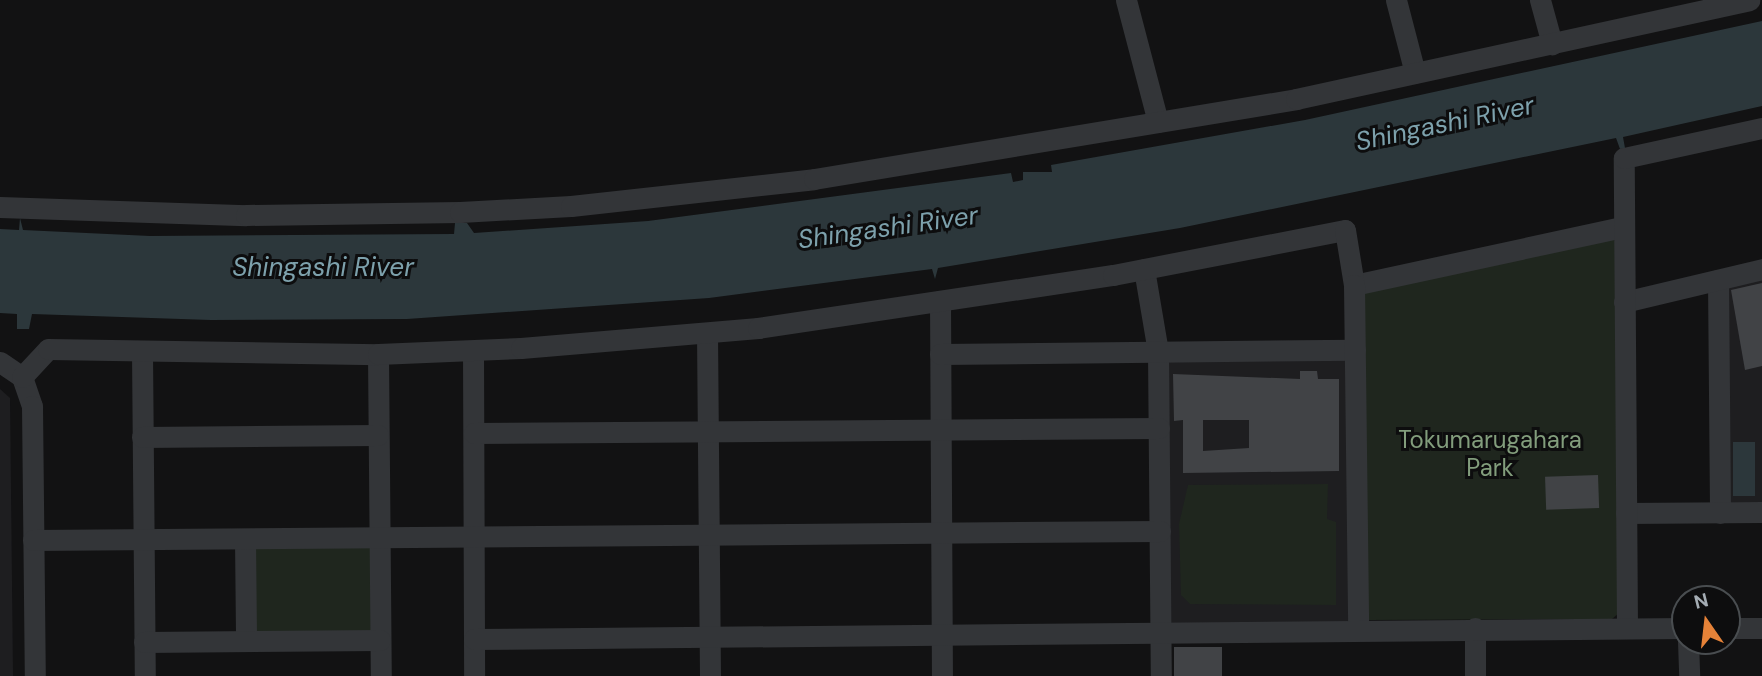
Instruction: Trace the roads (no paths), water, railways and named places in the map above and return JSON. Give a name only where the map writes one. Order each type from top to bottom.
[{"type":"street","points":[[1126,0],[1158,122]]},
{"type":"street","points":[[1396,0],[1415,73]]},
{"type":"street","points":[[1540,0],[1552,44]]},
{"type":"street","points":[[0,207],[260,215],[571,206],[814,179],[1282,102],[1749,0]]},
{"type":"street","points":[[1627,627],[1623,158],[1762,128]]},
{"type":"street","points":[[1354,285],[1623,228]]},
{"type":"street","points":[[22,377],[48,349],[378,354],[472,351],[707,333],[940,301],[1144,269],[1345,230],[1354,285],[1358,629]]},
{"type":"street","points":[[1144,269],[1158,352],[1161,676]]},
{"type":"street","points":[[1624,302],[1762,269]]},
{"type":"street","points":[[1718,280],[1720,513]]},
{"type":"street","points":[[940,301],[942,676]]},
{"type":"street","points":[[707,333],[710,676]]},
{"type":"street","points":[[940,354],[1355,350]]},
{"type":"street","points":[[472,351],[474,676]]},
{"type":"street","points":[[142,352],[145,676]]},
{"type":"street","points":[[378,354],[381,676]]},
{"type":"street","points":[[0,362],[22,377],[32,406],[35,676]]},
{"type":"street","points":[[474,433],[1159,428]]},
{"type":"street","points":[[142,437],[378,435]]},
{"type":"street","points":[[1626,513],[1762,512]]},
{"type":"street","points":[[33,540],[1160,531]]},
{"type":"street","points":[[246,539],[246,641]]},
{"type":"street","points":[[1475,628],[1475,676]]},
{"type":"street","points":[[474,639],[1671,628]]},
{"type":"street","points":[[1741,628],[1762,628]]},
{"type":"street","points":[[144,642],[380,640]]},
{"type":"street","points":[[1688,655],[1689,676]]},
{"type":"water","name":"Shingashi River","points":[[1762,21],[1762,106],[1623,137],[1625,148],[1620,149],[1616,138],[1180,228],[938,268],[935,279],[932,269],[709,298],[407,319],[211,320],[32,314],[29,329],[17,329],[17,314],[0,313],[0,229],[19,230],[20,218],[23,230],[150,236],[454,234],[455,223],[467,223],[474,233],[648,221],[1011,173],[1013,182],[1023,180],[1023,172],[1052,172],[1051,165],[1305,120]]},
{"type":"water","points":[[1733,442],[1755,442],[1755,496],[1733,496]]},
{"type":"park label","name":"Tokumarugahara Park","points":[[1490,454]]}]
